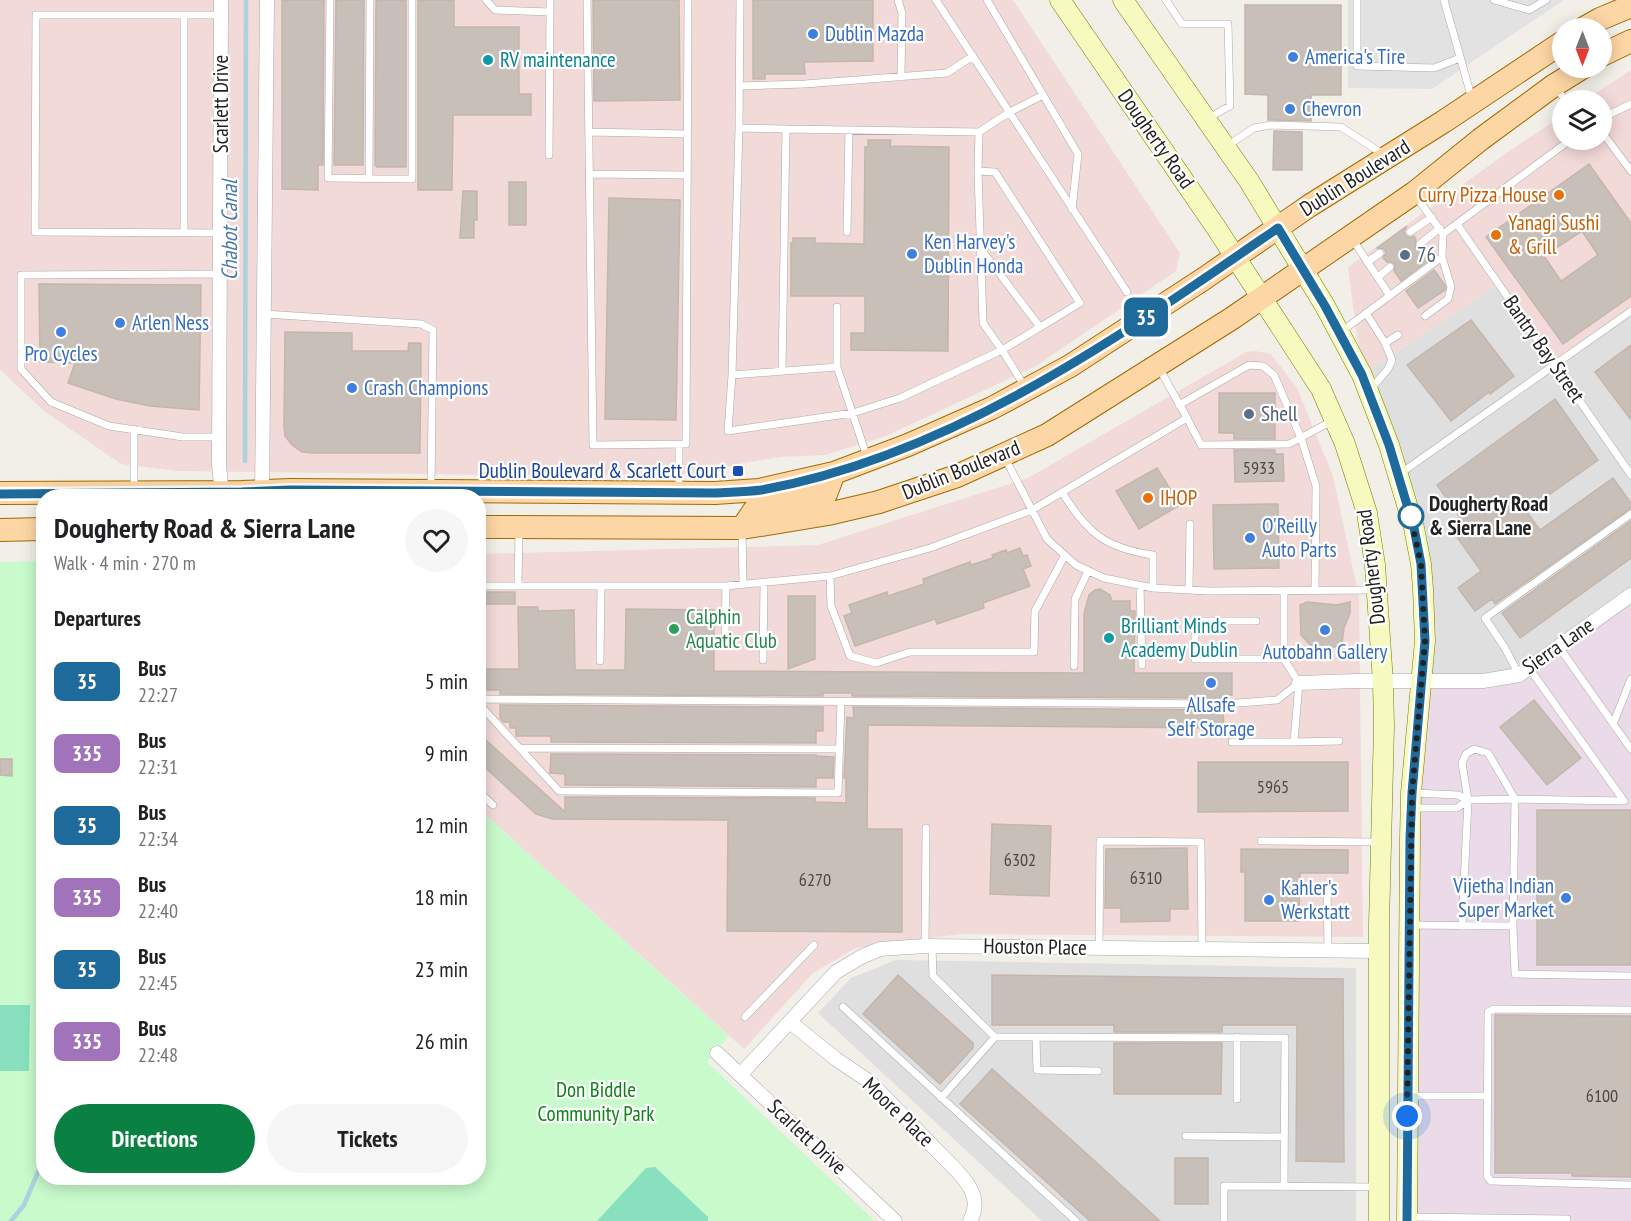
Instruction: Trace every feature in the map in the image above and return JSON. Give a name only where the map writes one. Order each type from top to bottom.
[{"type":"main road","name":"Dougherty Road","points":[[1060,0],[1263,297],[1321,389],[1345,444],[1367,513],[1372,540],[1383,682],[1379,1221]]},
{"type":"main road","name":"Dougherty Road","points":[[1123,0],[1278,228],[1340,333],[1369,392],[1399,475],[1414,528],[1421,564],[1425,641],[1412,800],[1407,1219]]},
{"type":"main road","points":[[1602,18],[1631,6]]},
{"type":"main road","points":[[1612,50],[1631,41]]},
{"type":"main road","name":"Dublin Boulevard","points":[[486,491],[759,490],[834,473],[908,445],[992,408],[1070,366],[1552,49]]},
{"type":"main road","name":"Dublin Boulevard","points":[[1562,90],[1573,78]]},
{"type":"main road","name":"Dublin Boulevard","points":[[486,527],[742,528],[828,514],[879,502],[957,476],[1047,435],[1158,367],[1414,193],[1481,140],[1552,97]]},
{"type":"main road","points":[[742,528],[755,510],[826,494],[834,473]]},
{"type":"main road","name":"Dublin Boulevard","points":[[0,494],[36,493]]},
{"type":"main road","points":[[0,530],[36,529]]},
{"type":"main road","points":[[1381,842],[1396,863],[1397,899],[1409,924]]},
{"type":"main road","points":[[1379,1112],[1395,1127],[1395,1182],[1407,1219]]},
{"type":"street","name":"Scarlett Drive","points":[[221,0],[219,436],[222,489]]},
{"type":"street","points":[[262,489],[267,0]]},
{"type":"street","name":"Sierra Lane","points":[[1299,683],[1483,681],[1524,671],[1631,596]]},
{"type":"street","name":"Houston Place","points":[[740,1075],[836,972],[861,957],[880,950],[928,946],[1380,951]]},
{"type":"street","name":"Moore Place","points":[[790,1022],[836,1059],[870,1082],[969,1184],[974,1196],[975,1207],[970,1221]]},
{"type":"street","name":"Scarlett Drive","points":[[717,1053],[895,1221]]},
{"type":"lane","points":[[330,0],[328,178],[412,179],[412,0]]},
{"type":"lane","points":[[369,178],[370,0]]},
{"type":"lane","points":[[486,0],[495,10],[550,12]]},
{"type":"lane","points":[[549,155],[550,0]]},
{"type":"lane","points":[[587,0],[593,445],[686,444],[688,0]]},
{"type":"lane","points":[[740,0],[739,128],[732,375],[728,431],[853,413],[900,398],[1002,350],[1080,303],[995,172],[978,171]]},
{"type":"lane","points":[[898,0],[902,13],[901,77]]},
{"type":"lane","points":[[936,0],[1127,292]]},
{"type":"lane","points":[[987,0],[1078,154],[1072,209]]},
{"type":"lane","points":[[1166,0],[1182,24],[1228,24],[1230,106],[1205,119]]},
{"type":"lane","points":[[1357,0],[1357,66],[1434,68],[1460,58]]},
{"type":"lane","points":[[1444,0],[1473,102]]},
{"type":"lane","points":[[1494,0],[1529,10],[1546,0]]},
{"type":"lane","points":[[221,15],[36,15],[35,209],[35,232],[221,233]]},
{"type":"lane","points":[[184,15],[184,232]]},
{"type":"lane","points":[[739,86],[805,84],[947,73],[974,56]]},
{"type":"lane","points":[[739,128],[979,132],[1043,95]]},
{"type":"lane","points":[[1612,113],[1631,104]]},
{"type":"lane","points":[[1225,147],[1254,128],[1271,125],[1341,127],[1387,157]]},
{"type":"lane","points":[[782,371],[786,129]]},
{"type":"lane","points":[[847,232],[849,130]]},
{"type":"lane","points":[[589,132],[687,134]]},
{"type":"lane","points":[[979,132],[978,171],[983,323],[1027,389]]},
{"type":"lane","points":[[1612,145],[1631,171]]},
{"type":"lane","points":[[1420,244],[1457,224],[1557,150]]},
{"type":"lane","points":[[590,174],[687,175]]},
{"type":"lane","points":[[1414,193],[1441,231],[1442,257],[1451,288],[1448,299],[1425,316]]},
{"type":"lane","points":[[1410,232],[1432,217]]},
{"type":"lane","name":"Bantry Bay Street","points":[[1457,224],[1631,475]]},
{"type":"lane","points":[[1350,236],[1390,296]]},
{"type":"lane","points":[[980,248],[1040,327]]},
{"type":"lane","points":[[1367,262],[1380,253]]},
{"type":"lane","points":[[1340,333],[1442,257]]},
{"type":"lane","points":[[1377,277],[1390,267]]},
{"type":"lane","points":[[219,436],[183,437],[110,426],[51,402],[21,369],[21,275],[220,274]]},
{"type":"lane","points":[[837,307],[837,367],[868,460]]},
{"type":"lane","points":[[1399,475],[1631,311]]},
{"type":"lane","points":[[1366,313],[1385,343],[1392,360],[1388,369],[1369,392]]},
{"type":"lane","points":[[264,314],[421,324],[433,330],[431,489]]},
{"type":"lane","points":[[1385,343],[1398,335]]},
{"type":"lane","points":[[1179,405],[1249,364],[1263,366],[1274,375],[1301,438],[1316,486],[1316,590]]},
{"type":"lane","points":[[732,375],[837,367]]},
{"type":"lane","points":[[1158,367],[1201,445],[1289,444],[1335,420]]},
{"type":"lane","points":[[486,586],[726,586],[830,576],[930,548],[1032,510],[1187,418]]},
{"type":"lane","points":[[134,429],[134,489]]},
{"type":"lane","points":[[679,444],[679,492]]},
{"type":"lane","points":[[1004,456],[1047,539],[1076,565],[1112,581],[1153,588],[1189,590],[1376,590]]},
{"type":"lane","points":[[1062,492],[1084,525],[1104,540],[1127,551],[1153,555],[1153,588]]},
{"type":"lane","points":[[1628,802],[1505,648],[1485,618],[1631,514]]},
{"type":"lane","points":[[1189,590],[1190,524]]},
{"type":"lane","points":[[518,586],[519,527]]},
{"type":"lane","points":[[742,528],[743,585]]},
{"type":"lane","points":[[830,576],[831,606],[850,657],[876,663],[910,652],[1034,652],[1035,611],[1065,555]]},
{"type":"lane","points":[[1074,666],[1075,598],[1088,571]]},
{"type":"lane","points":[[763,660],[764,582]]},
{"type":"lane","points":[[600,661],[601,586]]},
{"type":"lane","points":[[725,642],[726,586]]},
{"type":"lane","points":[[1140,586],[1142,665]]},
{"type":"lane","points":[[1284,591],[1284,658],[1299,683],[1294,742]]},
{"type":"lane","points":[[1256,621],[1196,621],[1196,659],[1284,658]]},
{"type":"lane","points":[[1559,646],[1631,749]]},
{"type":"lane","points":[[1613,724],[1631,679]]},
{"type":"lane","points":[[486,701],[1225,704],[1277,700],[1299,683]]},
{"type":"lane","points":[[486,710],[559,791],[838,793],[841,702]]},
{"type":"lane","points":[[1232,742],[1339,741]]},
{"type":"lane","points":[[520,748],[840,748]]},
{"type":"lane","points":[[1462,926],[1468,800],[1462,763],[1470,751],[1479,749],[1488,753],[1515,799],[1513,926],[1515,974],[1631,976]]},
{"type":"lane","points":[[1412,800],[1458,795],[1468,800],[1628,802]]},
{"type":"lane","points":[[486,798],[493,805]]},
{"type":"lane","points":[[1412,800],[1457,808],[1468,800]]},
{"type":"lane","points":[[926,828],[928,946],[933,976],[995,1037],[1285,1038],[1284,1186]]},
{"type":"lane","points":[[1099,948],[1100,841],[1201,842],[1202,949]]},
{"type":"lane","points":[[1261,841],[1381,842]]},
{"type":"lane","points":[[1327,886],[1328,950]]},
{"type":"lane","points":[[1409,924],[1513,926]]},
{"type":"lane","points":[[745,1017],[814,945]]},
{"type":"lane","points":[[843,1007],[1076,1221]]},
{"type":"lane","points":[[1631,1010],[1494,1009],[1488,1012],[1487,1176],[1491,1181],[1631,1185]]},
{"type":"lane","points":[[941,1098],[995,1037]]},
{"type":"lane","points":[[1036,1037],[1037,1071],[1098,1071]]},
{"type":"lane","points":[[1237,1037],[1237,1099]]},
{"type":"lane","points":[[1407,1096],[1488,1096]]},
{"type":"lane","points":[[1186,1136],[1284,1137]]},
{"type":"lane","points":[[1224,1221],[1224,1186],[1378,1187]]},
{"type":"lane","points":[[1407,1219],[1567,1219],[1567,1221]]},
{"type":"shaded area","points":[[0,0],[1013,0],[1180,253],[1176,271],[1036,366],[886,436],[825,455],[781,457],[738,464],[704,474],[494,475],[177,471],[121,464],[44,411],[0,370]]},
{"type":"shaded area","points":[[1348,0],[1564,0],[1432,89],[1348,88]]},
{"type":"shaded area","points":[[1631,70],[1631,311],[1555,365],[1499,284],[1362,375],[1348,267],[1552,122],[1552,150],[1612,150],[1612,90],[1600,90]]},
{"type":"shaded area","points":[[1499,284],[1631,311],[1631,595],[1519,675],[1421,681],[1423,589],[1362,375]]},
{"type":"shaded area","points":[[1246,352],[1271,354],[1297,388],[1333,476],[1359,597],[1363,937],[961,934],[856,948],[813,973],[744,1049],[486,815],[486,554],[818,545],[1028,478]]},
{"type":"shaded area","points":[[1631,595],[1631,1221],[1407,1221],[1421,681],[1519,675]]},
{"type":"shaded area","points":[[896,960],[1356,968],[1356,1221],[1042,1221],[818,1013],[851,978]]},
{"type":"green space","name":"Don Biddle Community Park","points":[[36,561],[36,1185],[486,1185],[486,815],[729,1036],[707,1062],[875,1221],[0,1221],[0,562]]},
{"type":"green space","points":[[0,1005],[30,1005],[29,1071],[0,1071]]},
{"type":"green space","points":[[655,1167],[708,1217],[708,1221],[597,1221],[646,1168]]},
{"type":"building","points":[[282,0],[324,0],[323,165],[318,165],[318,190],[282,189]]},
{"type":"building","points":[[336,0],[364,0],[363,165],[334,165]]},
{"type":"building","points":[[376,0],[406,0],[406,167],[377,167],[375,165]]},
{"type":"building","points":[[418,0],[454,0],[454,27],[519,27],[519,94],[531,94],[531,115],[453,115],[452,190],[418,190]]},
{"type":"building","points":[[593,0],[679,0],[680,100],[594,101]]},
{"type":"building","name":"Dublin Mazda","points":[[753,0],[873,0],[873,61],[804,62],[805,74],[765,74],[765,79],[753,79]]},
{"type":"building","name":"America's Tire","points":[[1245,5],[1341,5],[1341,95],[1311,95],[1311,121],[1268,120],[1268,95],[1245,94]]},
{"type":"building","points":[[1274,131],[1302,132],[1302,170],[1273,170]]},
{"type":"building","points":[[868,140],[891,140],[890,146],[949,147],[948,351],[851,350],[851,333],[865,333],[865,296],[791,296],[791,243],[793,243],[793,238],[815,238],[815,243],[864,244],[865,147],[868,147]]},
{"type":"building","points":[[1589,164],[1631,223],[1631,296],[1563,344],[1486,237]],"holes":[[[1582,231],[1598,255],[1561,281],[1544,256]]]},
{"type":"building","points":[[509,182],[526,182],[526,225],[509,225]]},
{"type":"building","points":[[463,191],[477,191],[477,220],[474,220],[474,238],[460,238]]},
{"type":"building","points":[[609,198],[680,200],[676,420],[605,419]]},
{"type":"building","points":[[1407,226],[1404,232],[1406,236],[1410,238],[1414,236],[1415,247],[1423,249],[1430,259],[1401,281],[1394,271],[1395,264],[1383,258],[1386,253],[1384,249],[1377,248]]},
{"type":"building","points":[[1434,270],[1445,285],[1445,290],[1418,308],[1406,291]]},
{"type":"building","name":"Arlen Ness","points":[[39,284],[201,285],[199,410],[150,406],[116,399],[68,383],[75,363],[40,362]]},
{"type":"building","points":[[1471,320],[1514,376],[1451,421],[1407,365]]},
{"type":"building","name":"Crash Champions","points":[[285,332],[352,333],[352,351],[408,351],[409,343],[421,343],[420,453],[314,453],[302,452],[292,445],[285,436],[284,425]]},
{"type":"building","points":[[1631,345],[1631,420],[1595,372]]},
{"type":"building","points":[[1219,393],[1275,393],[1275,439],[1234,439],[1234,433],[1219,433]]},
{"type":"building","points":[[1555,399],[1598,460],[1526,511],[1540,530],[1613,478],[1631,503],[1631,508],[1495,604],[1492,599],[1475,611],[1458,588],[1481,571],[1452,530],[1463,522],[1437,485]]},
{"type":"building","points":[[1234,450],[1275,450],[1275,454],[1283,454],[1284,481],[1235,482]]},
{"type":"building","name":"IHOP","points":[[1157,468],[1180,505],[1139,529],[1116,491]]},
{"type":"building","points":[[1278,504],[1279,568],[1214,569],[1213,505]]},
{"type":"building","points":[[1631,521],[1631,558],[1520,638],[1502,613]]},
{"type":"building","points":[[1020,548],[1023,556],[1027,555],[1031,566],[1023,569],[1030,586],[983,603],[984,608],[937,624],[935,619],[855,646],[844,616],[852,613],[849,605],[887,592],[888,596],[924,584],[923,579],[970,562],[971,565],[993,558],[992,555],[1006,550],[1007,553]]},
{"type":"building","points":[[1100,589],[1110,595],[1112,601],[1130,601],[1130,611],[1135,611],[1134,673],[1232,673],[1232,695],[1223,695],[1223,698],[852,696],[852,693],[823,693],[823,696],[500,694],[500,690],[486,690],[486,669],[519,669],[518,607],[538,607],[538,611],[574,610],[575,670],[625,670],[626,609],[714,610],[714,671],[1084,673],[1084,614],[1089,595]]},
{"type":"building","points":[[486,592],[515,592],[515,604],[486,604]]},
{"type":"building","points":[[788,596],[815,596],[815,659],[788,669]]},
{"type":"building","points":[[1307,602],[1337,605],[1350,602],[1350,613],[1344,628],[1342,644],[1336,647],[1312,647],[1301,635],[1300,605]]},
{"type":"building","points":[[1534,700],[1581,758],[1547,785],[1500,727]]},
{"type":"building","points":[[500,705],[823,707],[823,731],[816,731],[816,743],[551,742],[551,736],[516,736],[516,728],[510,728],[510,722],[503,722],[500,718]]},
{"type":"building","points":[[853,707],[1223,710],[1224,728],[868,725],[867,829],[902,829],[902,932],[727,931],[728,820],[552,819],[536,814],[486,768],[486,740],[565,812],[565,797],[815,798],[815,802],[846,803],[846,778],[844,778],[847,717],[854,718]]},
{"type":"building","points":[[551,754],[816,755],[834,757],[833,778],[816,778],[816,787],[565,785],[565,774],[550,773]]},
{"type":"building","points":[[0,759],[12,759],[12,776],[0,775]]},
{"type":"building","points":[[1198,762],[1348,762],[1348,811],[1198,812]]},
{"type":"building","points":[[1537,810],[1631,810],[1631,965],[1537,965]]},
{"type":"building","points":[[992,824],[1051,826],[1049,896],[990,894]]},
{"type":"building","points":[[1187,848],[1188,909],[1170,909],[1170,921],[1121,922],[1121,908],[1105,908],[1106,849]]},
{"type":"building","points":[[1241,849],[1348,850],[1348,873],[1300,873],[1299,921],[1245,921],[1245,872],[1241,872]]},
{"type":"building","points":[[898,975],[973,1043],[973,1048],[940,1084],[863,1014]]},
{"type":"building","points":[[992,975],[1343,979],[1344,1162],[1296,1161],[1297,1025],[1224,1025],[1222,1032],[1114,1032],[1114,1025],[992,1025]]},
{"type":"building","points":[[1495,1015],[1631,1016],[1631,1177],[1572,1176],[1572,1173],[1495,1173]]},
{"type":"building","points":[[1114,1043],[1222,1043],[1221,1094],[1114,1094]]},
{"type":"building","points":[[992,1069],[1160,1221],[1090,1221],[960,1104]]},
{"type":"building","points":[[1175,1158],[1208,1158],[1208,1204],[1175,1204]]},
{"type":"waterway","name":"Chabot Canal","points":[[245,461],[246,0]]},
{"type":"waterway","name":"Chabot Canal","points":[[11,1221],[24,1205],[36,1177]]},
{"type":"bus line","name":"35","points":[[486,491],[715,493],[759,490],[834,473],[908,445],[992,408],[1070,366],[1278,228],[1325,306],[1362,375],[1399,475],[1414,528],[1421,564],[1425,641],[1410,838],[1407,1221]]},
{"type":"bus line","name":"35","points":[[0,494],[36,494]]},
{"type":"place","name":"Dublin Mazda","points":[[813,34]]},
{"type":"place","name":"America's Tire","points":[[1293,57]]},
{"type":"place","name":"RV maintenance","points":[[488,60]]},
{"type":"place","name":"Chevron","points":[[1290,109]]},
{"type":"place","name":"Curry Pizza House","points":[[1559,195]]},
{"type":"place","name":"Yanagi Sushi & Grill","points":[[1496,235]]},
{"type":"place","name":"Ken Harvey's Dublin Honda","points":[[912,254]]},
{"type":"place","name":"76","points":[[1405,255]]},
{"type":"place","name":"Arlen Ness","points":[[120,323]]},
{"type":"place","name":"Pro Cycles","points":[[61,332]]},
{"type":"place","name":"Crash Champions","points":[[352,388]]},
{"type":"place","name":"Shell","points":[[1249,414]]},
{"type":"place","name":"Dublin Boulevard & Scarlett Court","points":[[738,471]]},
{"type":"place","name":"IHOP","points":[[1148,498]]},
{"type":"place","name":"Dougherty Road & Sierra Lane","points":[[1411,516]]},
{"type":"place","name":"O'Reilly Auto Parts","points":[[1250,538]]},
{"type":"place","name":"Calphin Aquatic Club","points":[[674,629]]},
{"type":"place","name":"Autobahn Gallery","points":[[1325,630]]},
{"type":"place","name":"Brilliant Minds Academy Dublin","points":[[1109,638]]},
{"type":"place","name":"Allsafe Self Storage","points":[[1211,683]]},
{"type":"place","name":"Vijetha Indian Super Market","points":[[1566,898]]},
{"type":"place","name":"Kahler's Werkstatt","points":[[1269,900]]},
{"type":"route","points":[[1407,1116],[1410,838],[1425,641],[1421,564],[1409,510],[1411,516]]}]
